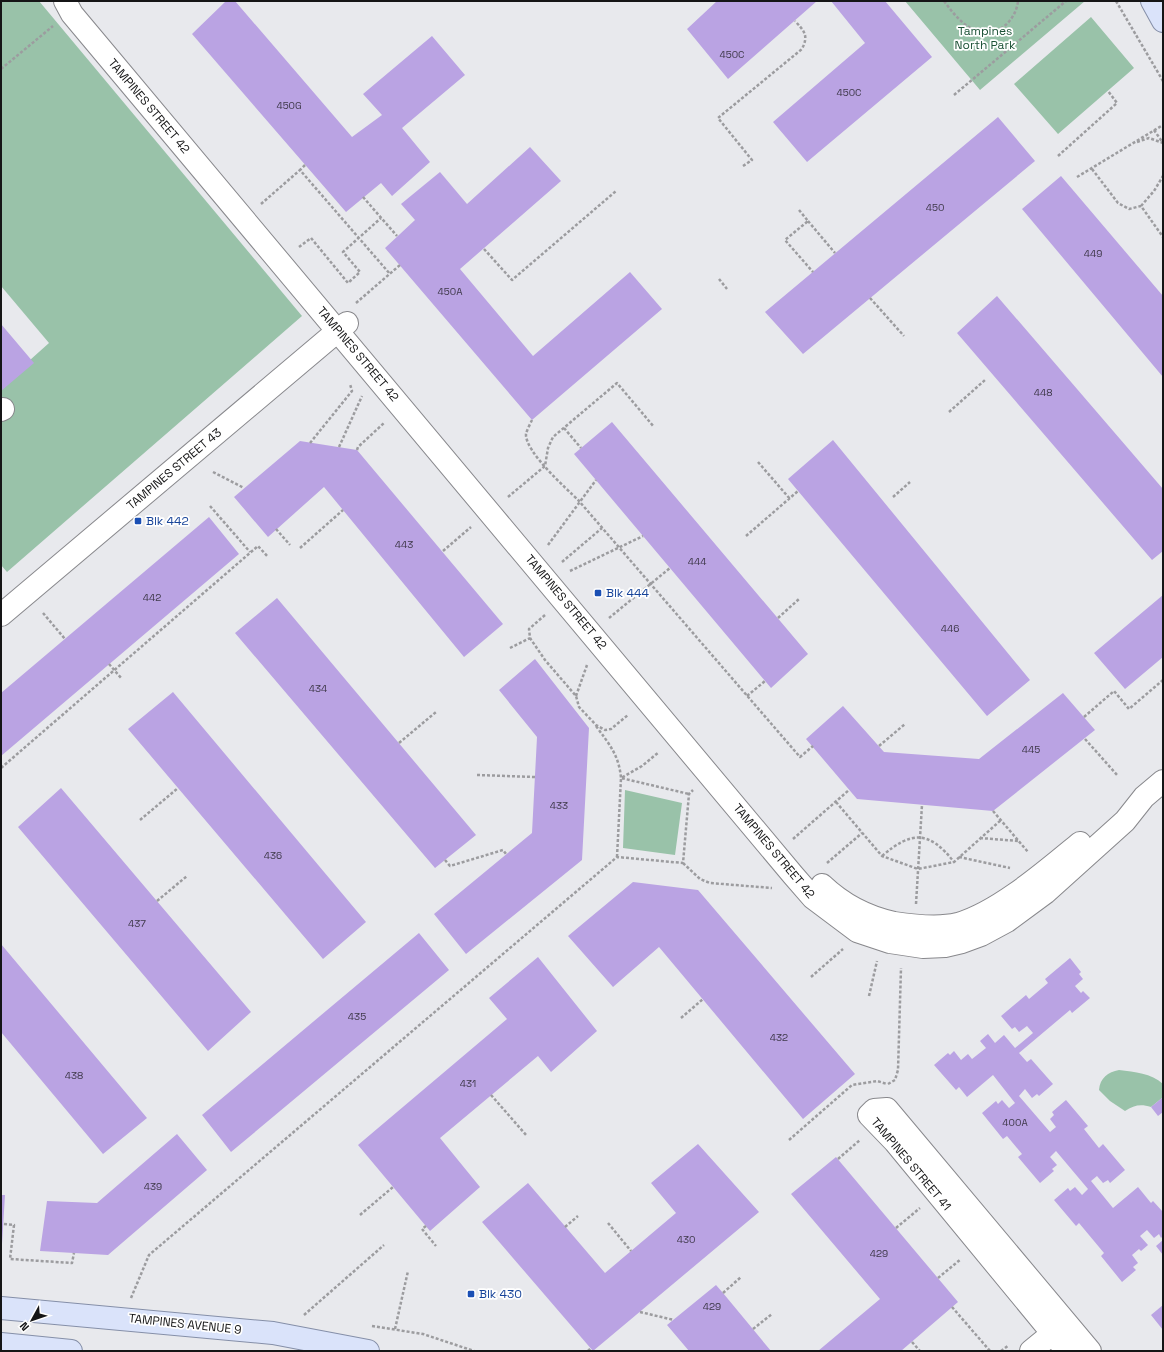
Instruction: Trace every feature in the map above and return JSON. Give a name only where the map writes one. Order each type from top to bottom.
[{"type":"main road","points":[[1152,1],[1163,21]]},
{"type":"main road","name":"TAMPINES AVENUE 9","points":[[1,1308],[273,1333],[368,1351]]},
{"type":"main road","points":[[1,1344],[71,1351]]},
{"type":"street","name":"TAMPINES STREET 42","points":[[65,1],[72,14],[343,327],[785,845],[829,892],[855,910],[885,921],[924,927],[958,924],[982,914],[1033,881],[1121,817]]},
{"type":"street","name":"TAMPINES STREET 42","points":[[72,1],[80,7],[813,898],[857,931],[890,942],[923,946],[945,946],[981,935],[1007,921],[1045,893],[1121,817],[1163,781]]},
{"type":"street","name":"TAMPINES STREET 43","points":[[1,615],[343,327]]},
{"type":"street","name":"TAMPINES STREET 41","points":[[887,1108],[1069,1342],[979,1244],[895,1142],[869,1115],[874,1110],[887,1108]]},
{"type":"street","points":[[1031,1351],[1069,1342]]},
{"type":"path","points":[[944,1],[959,20],[973,30],[988,33],[1002,29],[1012,20],[1018,1]]},
{"type":"path","points":[[954,95],[1066,1]]},
{"type":"path","points":[[1116,1],[1163,82]]},
{"type":"path","points":[[743,166],[752,160],[718,118],[802,49],[806,41],[805,32],[794,21]]},
{"type":"path","points":[[1,70],[54,25]]},
{"type":"path","points":[[1058,156],[1118,103],[1108,91]]},
{"type":"path","points":[[1077,177],[1163,125]]},
{"type":"path","points":[[1154,130],[1163,143]]},
{"type":"path","points":[[1132,144],[1150,138],[1163,143]]},
{"type":"path","points":[[266,199],[305,165]]},
{"type":"path","points":[[1092,169],[1118,203],[1129,209],[1141,206],[1154,191],[1163,176]]},
{"type":"path","points":[[300,170],[390,274]]},
{"type":"path","points":[[484,249],[512,280],[616,191]]},
{"type":"path","points":[[363,198],[398,236]]},
{"type":"path","points":[[1141,206],[1163,237]]},
{"type":"path","points":[[800,210],[835,253]]},
{"type":"path","points":[[299,247],[311,238],[348,283],[360,272],[343,252],[381,218]]},
{"type":"path","points":[[808,221],[785,240],[813,272]]},
{"type":"path","points":[[358,301],[400,265]]},
{"type":"path","points":[[719,279],[727,289]]},
{"type":"path","points":[[870,298],[904,336]]},
{"type":"path","points":[[949,412],[985,380]]},
{"type":"path","points":[[508,497],[545,466],[548,448],[553,437],[617,383],[654,427]]},
{"type":"path","points":[[310,443],[352,391]]},
{"type":"path","points":[[339,447],[361,397]]},
{"type":"path","points":[[532,420],[526,434],[528,446],[545,466],[579,501],[800,757],[812,746]]},
{"type":"path","points":[[357,450],[358,447],[384,423]]},
{"type":"path","points":[[564,428],[581,448]]},
{"type":"path","points":[[758,462],[790,499]]},
{"type":"path","points":[[213,472],[244,488]]},
{"type":"path","points":[[548,546],[579,501],[596,480]]},
{"type":"path","points":[[893,497],[910,482]]},
{"type":"path","points":[[746,536],[798,491]]},
{"type":"path","points":[[210,506],[250,552]]},
{"type":"path","points":[[300,548],[343,510]]},
{"type":"path","points":[[443,551],[473,525]]},
{"type":"path","points":[[562,562],[602,528]]},
{"type":"path","points":[[276,529],[290,545]]},
{"type":"path","points":[[570,571],[643,536]]},
{"type":"path","points":[[1,768],[250,552],[258,546],[268,557]]},
{"type":"path","points":[[609,619],[670,568]]},
{"type":"path","points":[[778,618],[799,599]]},
{"type":"path","points":[[547,612],[529,629],[530,638],[545,660],[576,696],[579,707],[596,725],[620,763],[621,778],[617,857]]},
{"type":"path","points":[[43,613],[65,639]]},
{"type":"path","points":[[510,648],[530,638]]},
{"type":"path","points":[[576,696],[587,662]]},
{"type":"path","points":[[109,664],[122,679]]},
{"type":"path","points":[[1084,717],[1114,691],[1129,710],[1163,680]]},
{"type":"path","points":[[747,696],[765,681]]},
{"type":"path","points":[[399,743],[436,712]]},
{"type":"path","points":[[596,725],[605,730],[611,729],[630,713]]},
{"type":"path","points":[[879,746],[906,724]]},
{"type":"path","points":[[1085,739],[1118,776]]},
{"type":"path","points":[[621,778],[642,766],[661,751]]},
{"type":"path","points":[[477,775],[535,777]]},
{"type":"path","points":[[621,778],[689,794],[683,862]]},
{"type":"path","points":[[140,820],[178,788]]},
{"type":"path","points":[[785,845],[849,790]]},
{"type":"path","points":[[836,802],[882,856],[918,869],[954,862],[1001,820]]},
{"type":"path","points":[[916,910],[922,805]]},
{"type":"path","points":[[993,811],[1028,852]]},
{"type":"path","points":[[824,865],[862,833]]},
{"type":"path","points":[[882,856],[897,844],[908,838],[920,838],[932,840],[943,848],[954,862]]},
{"type":"path","points":[[980,838],[1019,841]]},
{"type":"path","points":[[445,860],[450,866],[503,850],[506,854]]},
{"type":"path","points":[[130,1300],[149,1254],[617,857],[683,862],[700,879],[710,883],[775,888]]},
{"type":"path","points":[[959,857],[1010,868]]},
{"type":"path","points":[[157,901],[187,876]]},
{"type":"path","points":[[811,977],[845,947],[857,931]]},
{"type":"path","points":[[888,1084],[895,1080],[898,1070],[901,964]]},
{"type":"path","points":[[869,996],[875,969]]},
{"type":"path","points":[[681,1018],[703,999]]},
{"type":"path","points":[[491,1095],[527,1136]]},
{"type":"path","points":[[360,1215],[393,1187]]},
{"type":"path","points":[[896,1228],[937,1194]]},
{"type":"path","points":[[565,1227],[578,1216]]},
{"type":"path","points":[[608,1223],[631,1251]]},
{"type":"path","points":[[4,1224],[14,1225],[10,1259],[72,1263],[74,1253]]},
{"type":"path","points":[[426,1226],[422,1229],[436,1246]]},
{"type":"path","points":[[938,1278],[979,1244]]},
{"type":"path","points":[[300,1318],[384,1245]]},
{"type":"path","points":[[394,1329],[408,1271]]},
{"type":"path","points":[[723,1293],[741,1277]]},
{"type":"path","points":[[952,1307],[990,1351]]},
{"type":"path","points":[[640,1312],[674,1320]]},
{"type":"path","points":[[753,1330],[772,1314]]},
{"type":"path","points":[[912,1342],[920,1351]]},
{"type":"path","points":[[588,1351],[591,1348]]},
{"type":"green space","points":[[1,1],[39,1],[302,316],[7,572],[1,565],[1,386],[49,343],[1,286]]},
{"type":"green space","name":"Tampines North Park","points":[[905,1],[1085,1],[980,90]]},
{"type":"green space","points":[[1091,17],[1134,68],[1058,134],[1014,84]]},
{"type":"green space","points":[[625,790],[682,803],[675,855],[623,848]]},
{"type":"green space","points":[[1119,1070],[1131,1071],[1153,1077],[1158,1080],[1163,1084],[1162,1098],[1151,1107],[1131,1107],[1125,1111],[1110,1101],[1099,1090],[1101,1082],[1105,1076],[1111,1072]]},
{"type":"building","points":[[226,1],[235,1],[352,137],[382,115],[363,94],[432,36],[465,75],[402,128],[430,162],[392,196],[381,183],[346,212],[192,34]]},
{"type":"building","points":[[717,1],[817,1],[728,79],[687,29]]},
{"type":"building","points":[[831,1],[885,1],[932,57],[807,162],[773,122],[865,43]]},
{"type":"building","points":[[998,117],[1035,161],[803,354],[765,312]]},
{"type":"building","points":[[530,147],[561,181],[460,269],[533,356],[630,272],[662,309],[532,420],[385,248],[415,220],[401,204],[440,172],[467,204]]},
{"type":"building","points":[[1061,176],[1163,296],[1163,377],[1022,209]]},
{"type":"building","points":[[997,296],[1163,489],[1163,551],[1152,560],[957,333]]},
{"type":"building","points":[[1,324],[34,363],[1,391]]},
{"type":"building","points":[[612,422],[808,654],[771,688],[574,454]]},
{"type":"building","points":[[833,440],[1030,680],[987,716],[788,479]]},
{"type":"building","points":[[300,441],[357,450],[503,624],[464,657],[324,487],[268,537],[234,497]]},
{"type":"building","points":[[209,517],[239,554],[1,756],[1,693]]},
{"type":"building","points":[[1163,595],[1163,657],[1125,689],[1094,653]]},
{"type":"building","points":[[277,598],[476,835],[435,868],[235,633]]},
{"type":"building","points":[[535,659],[589,728],[582,860],[466,954],[434,914],[532,833],[537,737],[499,690]]},
{"type":"building","points":[[173,692],[366,922],[323,959],[128,729]]},
{"type":"building","points":[[1063,693],[1095,730],[993,811],[857,799],[806,739],[843,706],[884,752],[979,759]]},
{"type":"building","points":[[61,788],[251,1012],[208,1051],[18,827]]},
{"type":"building","points":[[633,882],[698,890],[855,1074],[803,1119],[659,947],[613,987],[568,936]]},
{"type":"building","points":[[419,933],[449,970],[231,1152],[202,1115]]},
{"type":"building","points":[[1,944],[147,1118],[103,1154],[1,1032]]},
{"type":"building","points":[[538,957],[597,1031],[551,1072],[538,1056],[440,1138],[480,1187],[430,1231],[358,1145],[507,1019],[489,998]]},
{"type":"building","points":[[1070,958],[1081,972],[1079,974],[1083,979],[1075,986],[1081,993],[1083,991],[1090,998],[1072,1013],[1070,1010],[1019,1053],[1027,1062],[1031,1059],[1053,1084],[1039,1096],[1037,1094],[1032,1098],[1025,1089],[1019,1096],[1050,1132],[1056,1127],[1050,1119],[1054,1115],[1052,1112],[1066,1100],[1088,1126],[1084,1129],[1099,1148],[1103,1144],[1125,1170],[1110,1183],[1108,1180],[1103,1183],[1097,1176],[1091,1181],[1113,1208],[1138,1187],[1151,1203],[1153,1201],[1163,1212],[1163,1236],[1161,1238],[1159,1234],[1154,1238],[1147,1230],[1140,1236],[1148,1245],[1141,1251],[1139,1249],[1132,1255],[1138,1263],[1133,1267],[1136,1270],[1122,1282],[1101,1256],[1104,1253],[1079,1223],[1076,1226],[1054,1200],[1068,1188],[1070,1191],[1075,1187],[1082,1195],[1088,1189],[1056,1151],[1050,1157],[1057,1165],[1052,1169],[1054,1171],[1040,1183],[1018,1157],[1022,1154],[1007,1136],[1003,1139],[982,1113],[996,1101],[998,1104],[1002,1100],[1009,1108],[1015,1103],[993,1075],[967,1097],[959,1087],[956,1090],[934,1065],[948,1053],[950,1055],[954,1051],[961,1060],[968,1054],[972,1059],[986,1048],[980,1041],[988,1034],[995,1043],[1004,1035],[1015,1048],[1033,1033],[1027,1026],[1019,1032],[1015,1027],[1012,1029],[1001,1016],[1026,995],[1029,999],[1048,983],[1045,979]]},
{"type":"building","points":[[1162,1098],[1163,1112],[1158,1116],[1151,1107]]},
{"type":"building","points":[[177,1134],[207,1170],[108,1255],[40,1251],[47,1201],[97,1203]]},
{"type":"building","points":[[698,1144],[759,1212],[593,1351],[482,1222],[528,1183],[605,1273],[676,1213],[651,1183]]},
{"type":"building","points":[[836,1157],[958,1302],[901,1351],[818,1351],[880,1299],[791,1194]]},
{"type":"building","points":[[1,1195],[5,1195],[2,1244],[1,1244]]},
{"type":"building","points":[[1163,1240],[1163,1255],[1156,1246]]},
{"type":"building","points":[[716,1285],[771,1351],[689,1351],[667,1325]]},
{"type":"building","points":[[1163,1305],[1163,1330],[1151,1315]]},
{"type":"place","name":"Blk 442","points":[[138,521]]},
{"type":"place","name":"Blk 444","points":[[598,593]]},
{"type":"place","name":"Blk 430","points":[[471,1294]]}]
